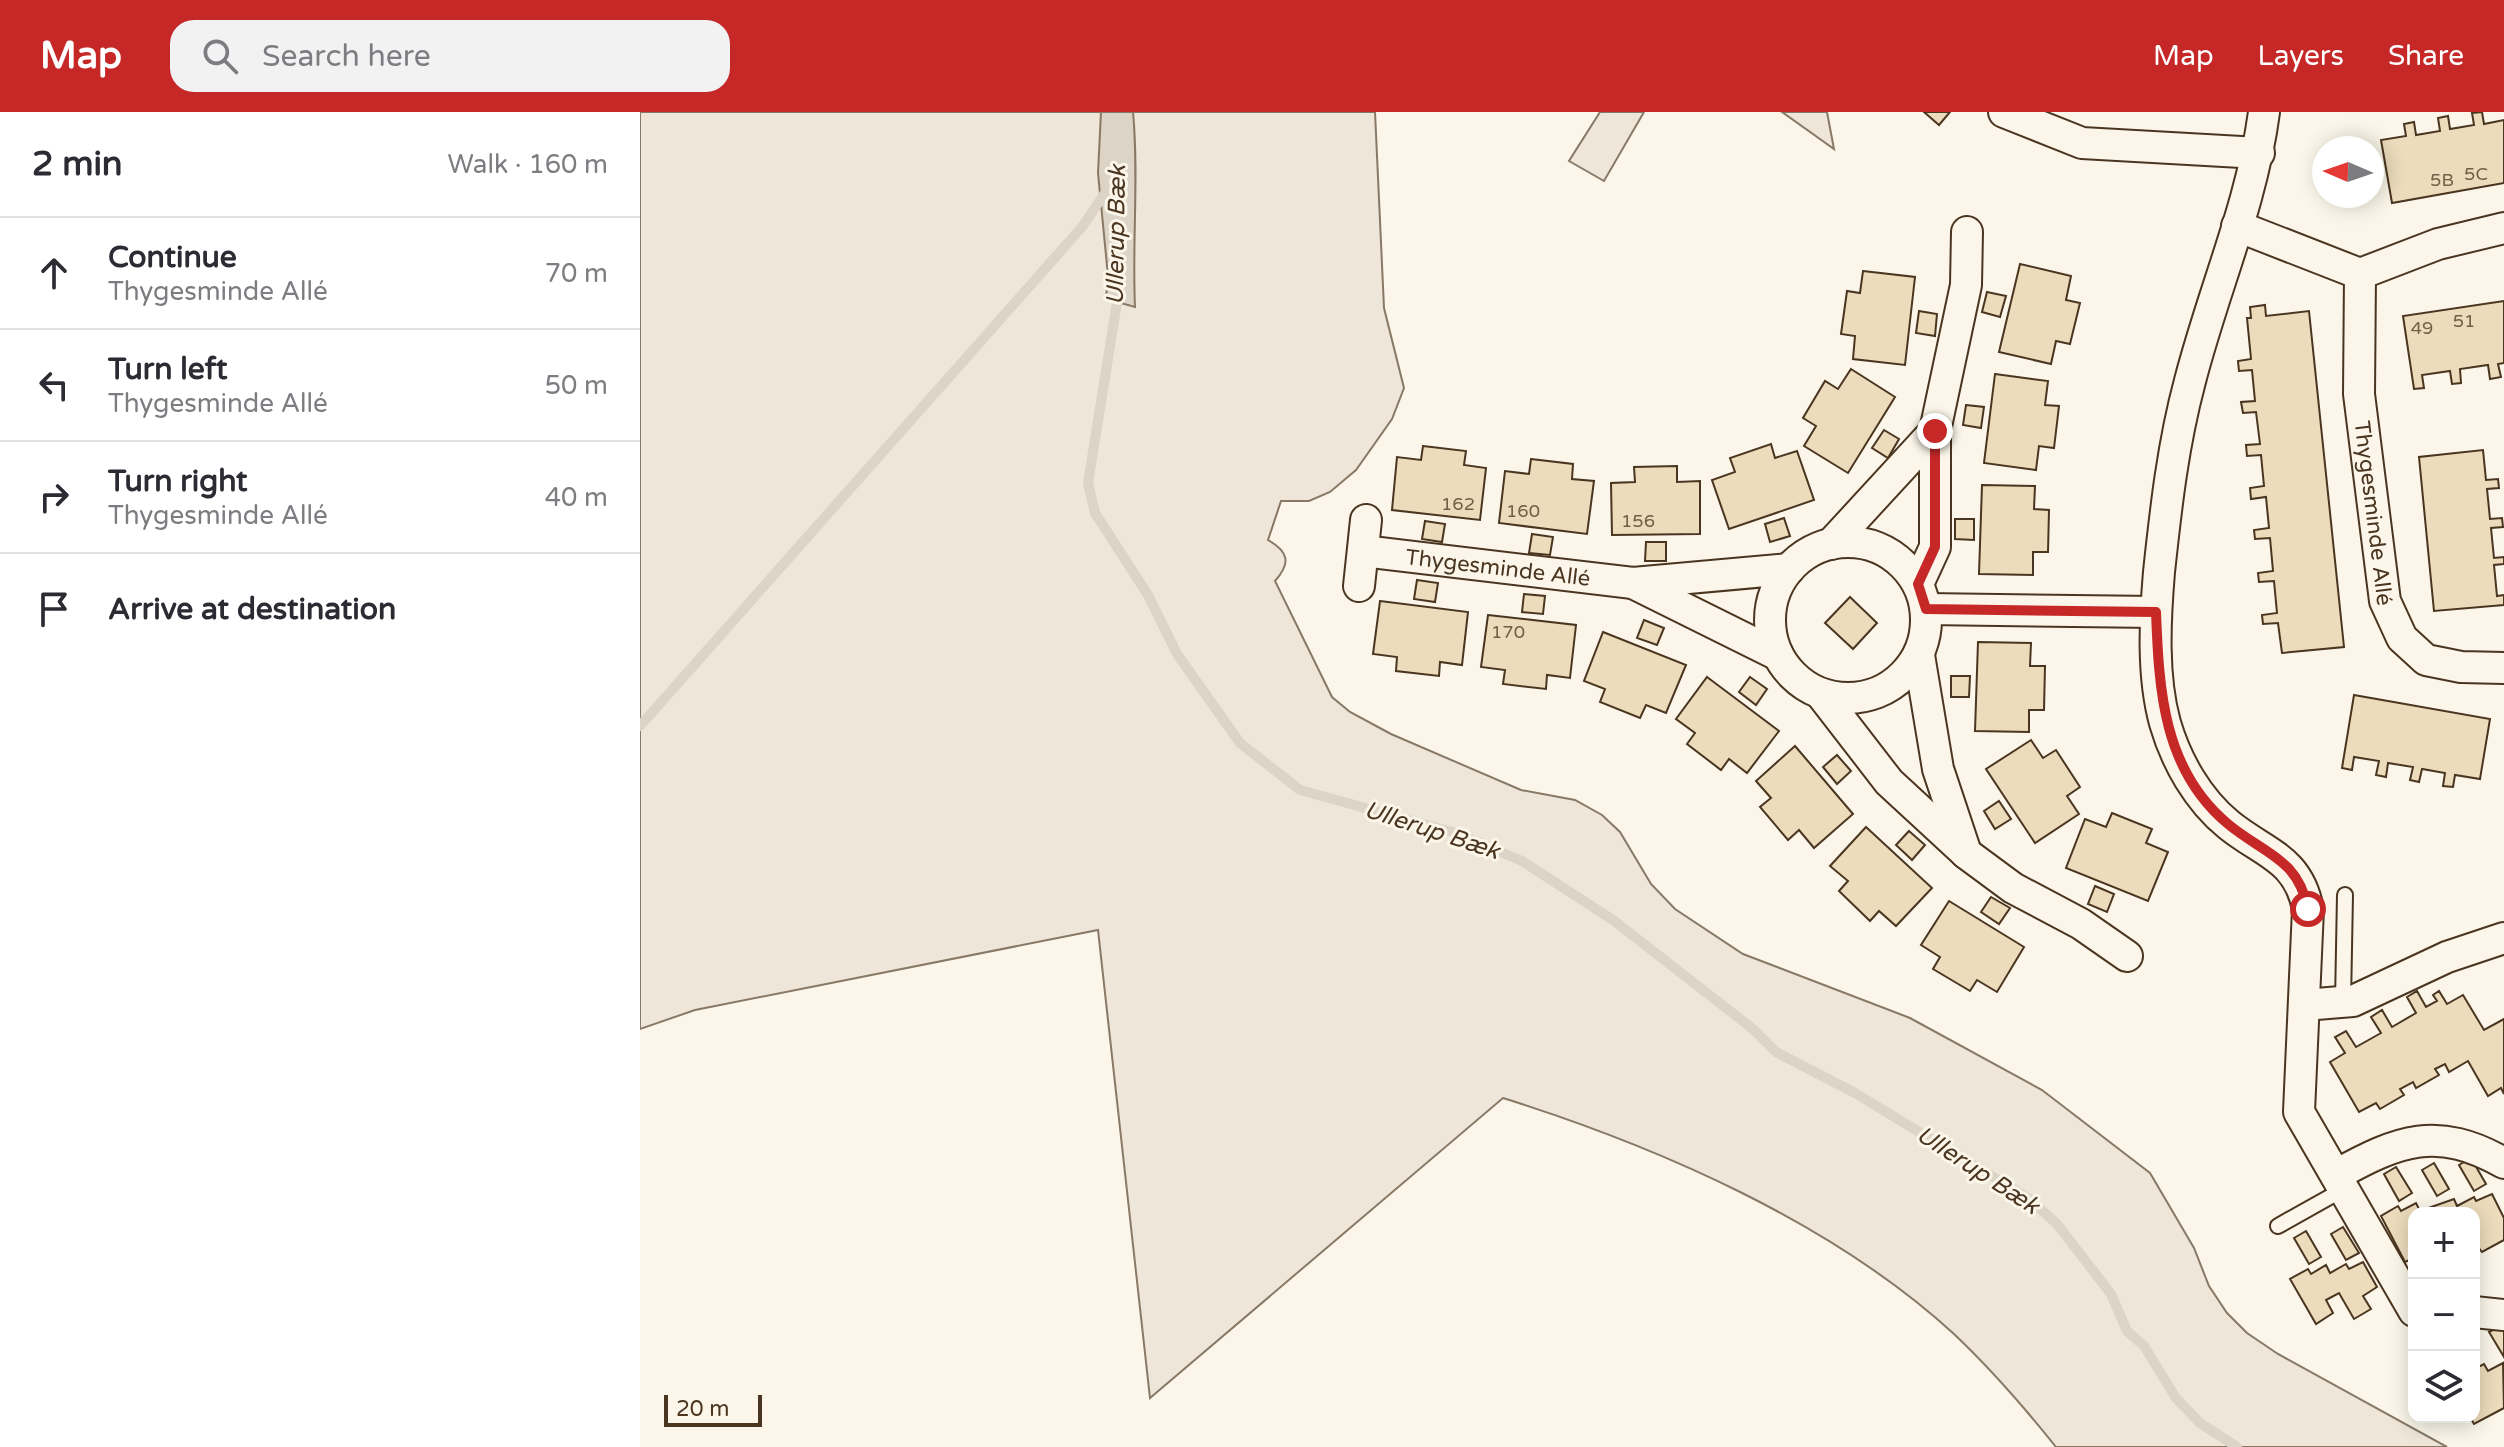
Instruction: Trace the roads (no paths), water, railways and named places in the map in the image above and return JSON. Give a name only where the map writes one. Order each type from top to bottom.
[{"type":"street","points":[[2004,112],[2082,143],[2259,153]]},
{"type":"street","points":[[2264,112],[2259,153],[2190,380],[2168,475],[2156,612],[2163,709],[2179,760],[2200,795],[2228,824],[2289,866],[2303,886],[2308,909],[2299,1112],[2408,1301]]},
{"type":"street","points":[[2237,226],[2360,274],[2438,244],[2504,228]]},
{"type":"street","points":[[1821,694],[1849,699],[1878,694],[1902,678],[1919,655],[1926,632],[1922,597],[1935,547],[1935,431],[1966,285],[1967,232]]},
{"type":"street","name":"Thygesminde Allé","points":[[2360,274],[2359,394],[2385,601],[2402,638],[2426,660],[2461,667],[2504,668]]},
{"type":"street","points":[[1831,544],[1935,431]]},
{"type":"street","points":[[1359,586],[1366,520]]},
{"type":"street","points":[[1922,597],[1903,564],[1882,549],[1857,542],[1831,544],[1808,553],[1789,569],[1777,589],[1771,610],[1771,633],[1778,655],[1795,678],[1821,694],[1889,782],[1967,854],[2013,888],[2081,924],[2127,956]]},
{"type":"street","name":"Thygesminde Allé","points":[[1363,551],[1633,583],[1789,569]]},
{"type":"street","name":"Thygesminde Allé","points":[[1633,583],[1778,655]]},
{"type":"street","points":[[1922,597],[2156,612]]},
{"type":"street","points":[[1919,655],[1938,769],[1967,854]]},
{"type":"street","points":[[2304,1005],[2353,1001],[2447,957],[2504,938]]},
{"type":"street","points":[[2340,1182],[2383,1149],[2413,1140],[2446,1140],[2477,1148],[2504,1163]]},
{"type":"street","points":[[2480,1313],[2504,1315]]},
{"type":"lane","points":[[2343,1002],[2345,895]]},
{"type":"lane","points":[[2278,1226],[2340,1182]]},
{"type":"water","points":[[1101,112],[1133,112],[1135,307],[1106,299],[1108,276],[1098,173]]},
{"type":"waterway","points":[[640,726],[1082,227],[1105,193]]},
{"type":"waterway","name":"Ullerup Bæk","points":[[1119,290],[1088,483],[1095,513],[1148,595],[1177,654],[1240,743],[1300,790],[1456,833],[1522,861],[1613,920],[1753,1029],[1776,1052],[1855,1093],[2028,1198],[2057,1224],[2111,1294],[2127,1331],[2144,1346],[2176,1398],[2200,1423],[2237,1447]]}]
